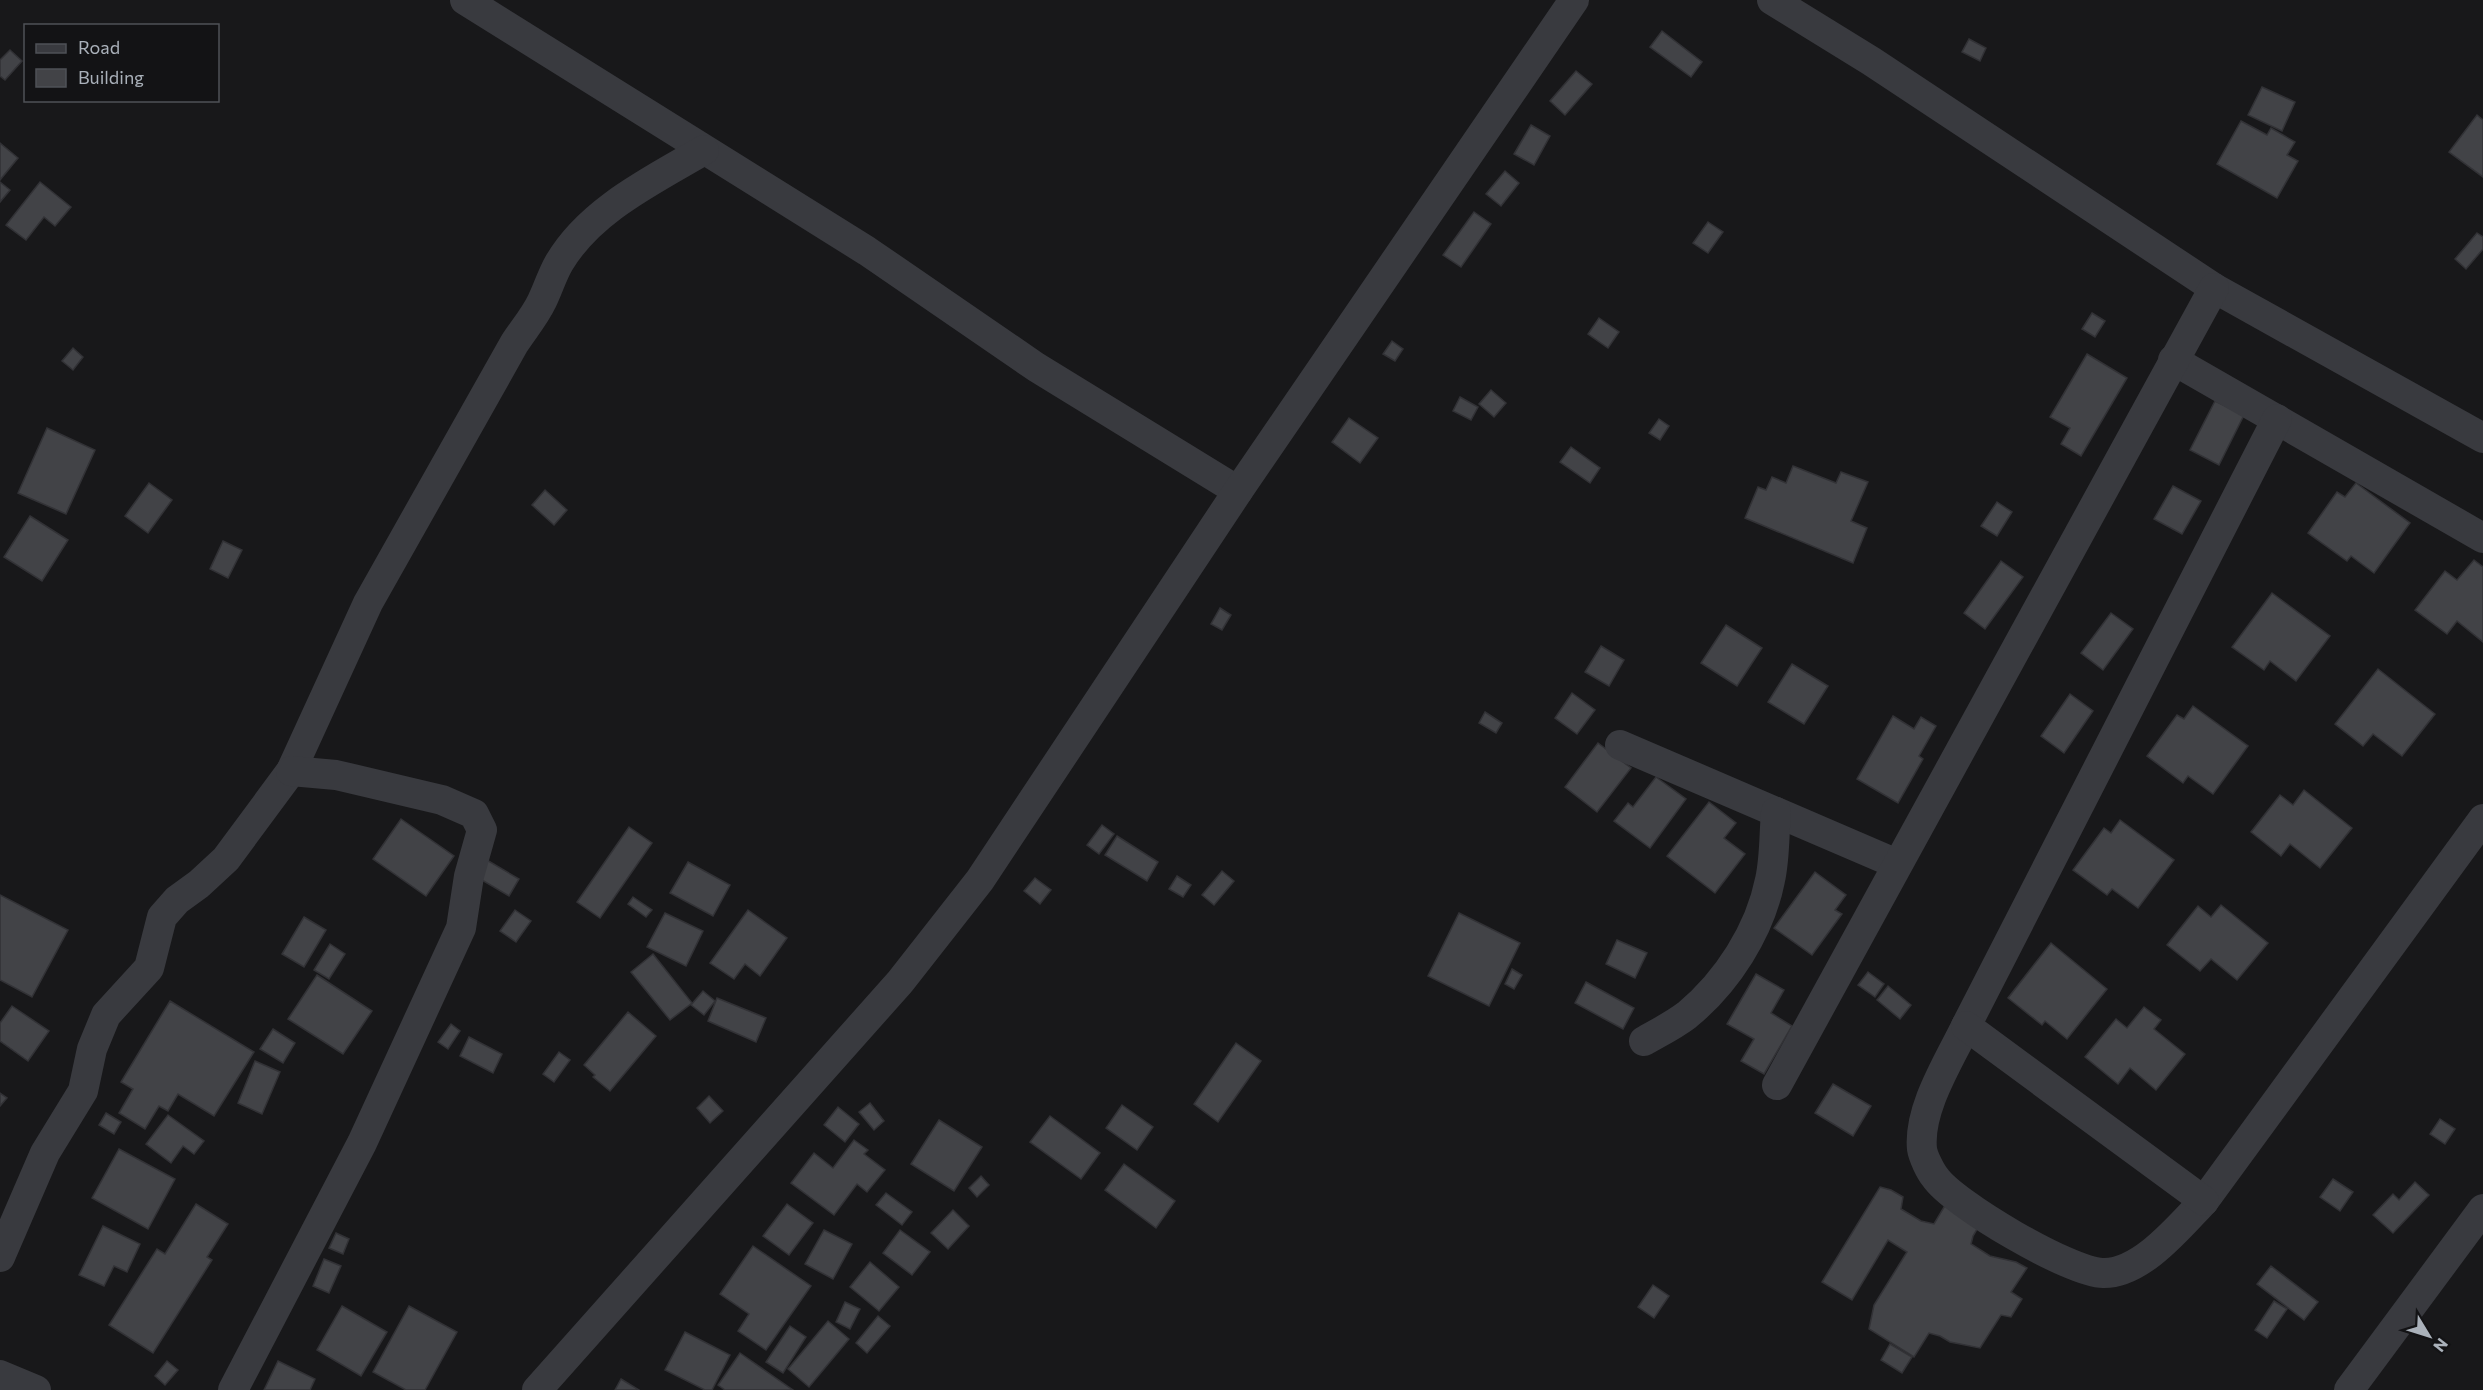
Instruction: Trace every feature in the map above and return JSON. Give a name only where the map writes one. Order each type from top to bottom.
[{"type":"street","points":[[465,0],[867,250],[1036,367],[1238,491]]},
{"type":"street","points":[[537,1390],[900,982],[980,880],[1238,491],[1574,0]]},
{"type":"street","points":[[1772,0],[1870,61],[2214,288],[2483,438]]},
{"type":"street","points":[[0,1257],[45,1154],[82,1091],[92,1049],[106,1015],[149,968],[162,917],[177,900],[199,884],[226,859],[291,771],[368,603],[514,344],[541,304],[559,263],[584,232],[608,210],[639,188],[704,150]]},
{"type":"street","points":[[1777,1085],[2214,288]]},
{"type":"street","points":[[2173,360],[2483,538]]},
{"type":"street","points":[[2277,419],[1965,1026],[1925,1111],[1922,1150],[1935,1178],[1967,1206],[2064,1262],[2103,1273],[2135,1265],[2165,1242],[2204,1201],[2483,819]]},
{"type":"street","points":[[1620,745],[1897,864]]},
{"type":"street","points":[[233,1390],[362,1143],[461,928],[469,876],[482,830],[474,814],[442,800],[336,774],[291,771]]},
{"type":"street","points":[[1644,1041],[1686,1015],[1722,980],[1746,943],[1761,911],[1770,880],[1776,812]]},
{"type":"street","points":[[1965,1026],[2204,1201]]},
{"type":"street","points":[[2349,1390],[2483,1209]]},
{"type":"street","points":[[0,1375],[36,1390]]},
{"type":"building","points":[[1662,31],[1702,62],[1691,77],[1650,47]]},
{"type":"building","points":[[1969,39],[1986,48],[1980,61],[1962,52]]},
{"type":"building","points":[[10,50],[22,61],[5,80],[0,76],[0,60]]},
{"type":"building","points":[[1576,71],[1592,84],[1565,115],[1550,101]]},
{"type":"building","points":[[2262,87],[2295,102],[2282,131],[2248,115]]},
{"type":"building","points":[[2477,115],[2483,120],[2483,177],[2449,152]]},
{"type":"building","points":[[2241,121],[2267,135],[2271,128],[2295,142],[2287,155],[2298,161],[2277,198],[2217,164]]},
{"type":"building","points":[[1531,125],[1550,136],[1534,165],[1514,154]]},
{"type":"building","points":[[0,143],[18,158],[0,180]]},
{"type":"building","points":[[1505,171],[1519,183],[1501,206],[1486,194]]},
{"type":"building","points":[[0,182],[10,190],[0,202]]},
{"type":"building","points":[[40,182],[71,207],[55,226],[44,217],[26,240],[6,225]]},
{"type":"building","points":[[1474,212],[1491,224],[1461,267],[1443,255]]},
{"type":"building","points":[[1708,222],[1723,232],[1708,253],[1693,243]]},
{"type":"building","points":[[2477,233],[2483,237],[2483,249],[2466,269],[2455,259]]},
{"type":"building","points":[[2092,313],[2105,321],[2095,337],[2082,329]]},
{"type":"building","points":[[1599,318],[1619,332],[1608,348],[1588,334]]},
{"type":"building","points":[[1392,341],[1403,349],[1395,361],[1383,354]]},
{"type":"building","points":[[73,348],[83,357],[73,370],[62,361]]},
{"type":"building","points":[[2087,354],[2127,378],[2081,456],[2061,444],[2070,428],[2050,417]]},
{"type":"building","points":[[1491,390],[1506,403],[1494,417],[1479,404]]},
{"type":"building","points":[[1460,397],[1478,407],[1471,420],[1453,411]]},
{"type":"building","points":[[2215,401],[2244,415],[2219,465],[2190,450]]},
{"type":"building","points":[[1349,418],[1378,438],[1360,463],[1332,442]]},
{"type":"building","points":[[1659,419],[1669,426],[1660,440],[1649,433]]},
{"type":"building","points":[[47,428],[95,450],[66,514],[18,493]]},
{"type":"building","points":[[1571,447],[1600,468],[1590,483],[1560,462]]},
{"type":"building","points":[[1793,466],[1836,483],[1841,472],[1868,482],[1851,521],[1867,528],[1853,563],[1745,518],[1758,487],[1766,490],[1772,477],[1786,483]]},
{"type":"building","points":[[149,483],[172,500],[148,533],[125,516]]},
{"type":"building","points":[[2356,483],[2410,523],[2374,573],[2351,556],[2347,561],[2308,533],[2337,492],[2345,497]]},
{"type":"building","points":[[2173,486],[2201,501],[2182,534],[2154,519]]},
{"type":"building","points":[[545,490],[567,510],[554,525],[532,505]]},
{"type":"building","points":[[1997,502],[2012,512],[1997,536],[1981,526]]},
{"type":"building","points":[[30,516],[68,540],[42,581],[4,557]]},
{"type":"building","points":[[223,541],[242,550],[228,578],[210,569]]},
{"type":"building","points":[[2474,560],[2483,567],[2483,642],[2457,621],[2447,634],[2415,610],[2445,571],[2457,580]]},
{"type":"building","points":[[2001,561],[2023,577],[1985,629],[1964,613]]},
{"type":"building","points":[[2272,593],[2330,636],[2296,681],[2270,661],[2264,670],[2232,647]]},
{"type":"building","points":[[1220,608],[1231,615],[1222,630],[1211,624]]},
{"type":"building","points":[[2111,613],[2133,629],[2103,670],[2081,653]]},
{"type":"building","points":[[1726,625],[1762,648],[1737,686],[1701,663]]},
{"type":"building","points":[[1601,646],[1624,660],[1609,686],[1585,672]]},
{"type":"building","points":[[1792,664],[1828,686],[1804,724],[1768,702]]},
{"type":"building","points":[[2378,669],[2435,714],[2402,756],[2373,734],[2363,746],[2335,724]]},
{"type":"building","points":[[1572,693],[1595,710],[1577,734],[1555,718]]},
{"type":"building","points":[[2070,694],[2093,711],[2064,753],[2041,736]]},
{"type":"building","points":[[2193,706],[2248,746],[2213,794],[2188,776],[2183,783],[2147,756],[2177,715],[2184,719]]},
{"type":"building","points":[[1485,712],[1502,723],[1496,733],[1479,723]]},
{"type":"building","points":[[1893,716],[1914,729],[1921,717],[1936,726],[1919,756],[1923,759],[1898,803],[1857,779]]},
{"type":"building","points":[[1598,743],[1631,768],[1597,812],[1565,787]]},
{"type":"building","points":[[1656,777],[1686,799],[1650,848],[1614,821],[1628,803],[1633,807]]},
{"type":"building","points":[[2304,790],[2352,828],[2320,868],[2290,844],[2281,856],[2251,832],[2280,795],[2293,805]]},
{"type":"building","points":[[1709,802],[1736,823],[1724,838],[1745,854],[1715,893],[1667,856]]},
{"type":"building","points":[[401,819],[454,856],[426,896],[373,859]]},
{"type":"building","points":[[2120,820],[2174,860],[2138,908],[2112,889],[2107,895],[2073,870],[2104,828],[2111,833]]},
{"type":"building","points":[[1102,825],[1114,834],[1099,854],[1087,845]]},
{"type":"building","points":[[629,827],[652,843],[600,918],[577,902]]},
{"type":"building","points":[[1117,836],[1158,862],[1147,881],[1105,855]]},
{"type":"building","points":[[480,856],[519,879],[509,896],[470,873]]},
{"type":"building","points":[[688,862],[730,885],[713,916],[670,893]]},
{"type":"building","points":[[1222,871],[1234,881],[1214,905],[1202,895]]},
{"type":"building","points":[[1815,872],[1846,895],[1835,910],[1842,914],[1812,955],[1774,928]]},
{"type":"building","points":[[1177,876],[1191,885],[1183,897],[1169,889]]},
{"type":"building","points":[[1035,878],[1051,890],[1040,904],[1024,891]]},
{"type":"building","points":[[0,895],[68,930],[32,997],[0,980]]},
{"type":"building","points":[[633,897],[652,910],[646,917],[628,904]]},
{"type":"building","points":[[2221,905],[2268,943],[2237,980],[2211,959],[2200,971],[2167,945],[2198,906],[2211,917]]},
{"type":"building","points":[[515,910],[531,921],[516,942],[500,931]]},
{"type":"building","points":[[748,910],[787,938],[760,976],[745,964],[734,979],[710,963]]},
{"type":"building","points":[[665,913],[703,931],[686,966],[647,947]]},
{"type":"building","points":[[1459,913],[1520,943],[1489,1006],[1428,976]]},
{"type":"building","points":[[304,917],[326,930],[304,967],[282,954]]},
{"type":"building","points":[[1617,940],[1647,953],[1635,978],[1606,964]]},
{"type":"building","points":[[2051,943],[2107,989],[2067,1039],[2045,1021],[2042,1025],[2008,998]]},
{"type":"building","points":[[330,944],[345,954],[329,979],[314,970]]},
{"type":"building","points":[[653,954],[692,1003],[670,1020],[631,972]]},
{"type":"building","points":[[1512,969],[1522,975],[1514,989],[1505,984]]},
{"type":"building","points":[[1868,972],[1884,984],[1875,997],[1858,985]]},
{"type":"building","points":[[1756,974],[1784,990],[1771,1013],[1792,1026],[1764,1074],[1741,1061],[1754,1039],[1727,1024]]},
{"type":"building","points":[[317,975],[372,1011],[343,1054],[288,1019]]},
{"type":"building","points":[[1586,982],[1634,1008],[1623,1029],[1575,1003]]},
{"type":"building","points":[[1888,986],[1911,1005],[1900,1019],[1877,1000]]},
{"type":"building","points":[[703,991],[715,1001],[704,1015],[691,1005]]},
{"type":"building","points":[[717,998],[766,1018],[756,1042],[708,1021]]},
{"type":"building","points":[[170,1001],[254,1052],[214,1116],[178,1094],[168,1111],[159,1106],[145,1129],[119,1113],[133,1089],[121,1082]]},
{"type":"building","points":[[12,1006],[49,1031],[28,1061],[0,1041],[0,1023]]},
{"type":"building","points":[[2144,1007],[2161,1020],[2154,1029],[2185,1054],[2156,1090],[2130,1068],[2118,1084],[2085,1057],[2116,1019],[2127,1028]]},
{"type":"building","points":[[628,1012],[656,1036],[610,1091],[593,1077],[595,1075],[584,1065]]},
{"type":"building","points":[[451,1024],[460,1031],[448,1049],[438,1042]]},
{"type":"building","points":[[273,1029],[295,1043],[283,1063],[260,1049]]},
{"type":"building","points":[[469,1037],[502,1054],[493,1073],[460,1056]]},
{"type":"building","points":[[1236,1043],[1261,1061],[1218,1122],[1194,1104]]},
{"type":"building","points":[[559,1052],[570,1060],[554,1082],[543,1074]]},
{"type":"building","points":[[255,1061],[280,1072],[262,1114],[238,1103]]},
{"type":"building","points":[[1833,1084],[1871,1106],[1853,1136],[1815,1113]]},
{"type":"building","points":[[0,1093],[7,1098],[0,1106]]},
{"type":"building","points":[[709,1096],[723,1111],[710,1123],[697,1108]]},
{"type":"building","points":[[870,1103],[884,1121],[874,1130],[859,1112]]},
{"type":"building","points":[[1122,1105],[1153,1127],[1137,1150],[1106,1128]]},
{"type":"building","points":[[838,1107],[859,1124],[845,1142],[824,1125]]},
{"type":"building","points":[[106,1113],[121,1122],[114,1134],[99,1125]]},
{"type":"building","points":[[168,1115],[204,1141],[194,1154],[183,1146],[171,1163],[146,1144]]},
{"type":"building","points":[[1050,1116],[1100,1153],[1081,1179],[1030,1142]]},
{"type":"building","points":[[2440,1119],[2455,1129],[2445,1144],[2430,1134]]},
{"type":"building","points":[[939,1120],[982,1147],[954,1191],[911,1164]]},
{"type":"building","points":[[854,1140],[868,1150],[864,1154],[885,1170],[867,1192],[857,1184],[834,1215],[791,1183],[814,1153],[833,1168]]},
{"type":"building","points":[[119,1149],[175,1179],[148,1229],[92,1198]]},
{"type":"building","points":[[1124,1164],[1175,1201],[1156,1228],[1105,1190]]},
{"type":"building","points":[[981,1176],[989,1185],[977,1197],[969,1188]]},
{"type":"building","points":[[2333,1179],[2353,1192],[2340,1211],[2320,1197]]},
{"type":"building","points":[[2415,1182],[2429,1195],[2393,1233],[2373,1215],[2393,1194],[2399,1200]]},
{"type":"building","points":[[1880,1187],[1903,1197],[1901,1209],[1921,1221],[1934,1224],[1956,1187],[1990,1207],[1973,1236],[1971,1244],[1990,1256],[2016,1262],[2027,1268],[2011,1292],[2022,1299],[2011,1317],[2001,1315],[1980,1348],[1950,1342],[1929,1333],[1914,1357],[1869,1329],[1874,1305],[1907,1252],[1888,1240],[1852,1300],[1822,1282]]},
{"type":"building","points":[[886,1193],[912,1212],[902,1225],[876,1205]]},
{"type":"building","points":[[196,1204],[228,1224],[207,1257],[212,1260],[153,1353],[109,1325],[157,1249],[165,1254]]},
{"type":"building","points":[[787,1204],[813,1223],[789,1255],[763,1236]]},
{"type":"building","points":[[953,1210],[969,1226],[948,1249],[931,1233]]},
{"type":"building","points":[[103,1226],[140,1244],[127,1272],[114,1266],[104,1286],[79,1275]]},
{"type":"building","points":[[824,1230],[852,1244],[833,1279],[805,1264]]},
{"type":"building","points":[[900,1230],[930,1252],[912,1275],[883,1253]]},
{"type":"building","points":[[336,1233],[349,1239],[343,1254],[329,1248]]},
{"type":"building","points":[[753,1246],[811,1286],[766,1350],[738,1331],[749,1314],[720,1294]]},
{"type":"building","points":[[324,1259],[341,1266],[329,1293],[313,1286]]},
{"type":"building","points":[[870,1262],[899,1287],[879,1311],[850,1287]]},
{"type":"building","points":[[2271,1266],[2318,1302],[2304,1320],[2257,1284]]},
{"type":"building","points":[[1653,1285],[1669,1296],[1654,1318],[1638,1307]]},
{"type":"building","points":[[2274,1301],[2287,1309],[2267,1338],[2255,1330]]},
{"type":"building","points":[[845,1302],[860,1309],[850,1329],[836,1322]]},
{"type":"building","points":[[342,1306],[387,1332],[361,1376],[317,1350]]},
{"type":"building","points":[[409,1306],[457,1332],[425,1390],[406,1390],[373,1372]]},
{"type":"building","points":[[878,1316],[890,1326],[867,1353],[856,1343]]},
{"type":"building","points":[[828,1321],[849,1339],[809,1387],[788,1369]]},
{"type":"building","points":[[790,1326],[806,1337],[783,1373],[766,1362]]},
{"type":"building","points":[[685,1332],[730,1355],[712,1390],[705,1390],[665,1370]]},
{"type":"building","points":[[1890,1344],[1912,1357],[1902,1373],[1881,1360]]},
{"type":"building","points":[[740,1353],[793,1390],[725,1390],[718,1385]]},
{"type":"building","points":[[167,1361],[178,1370],[165,1385],[155,1376]]},
{"type":"building","points":[[278,1361],[315,1379],[310,1390],[264,1390]]},
{"type":"building","points":[[621,1379],[639,1390],[615,1390]]}]
